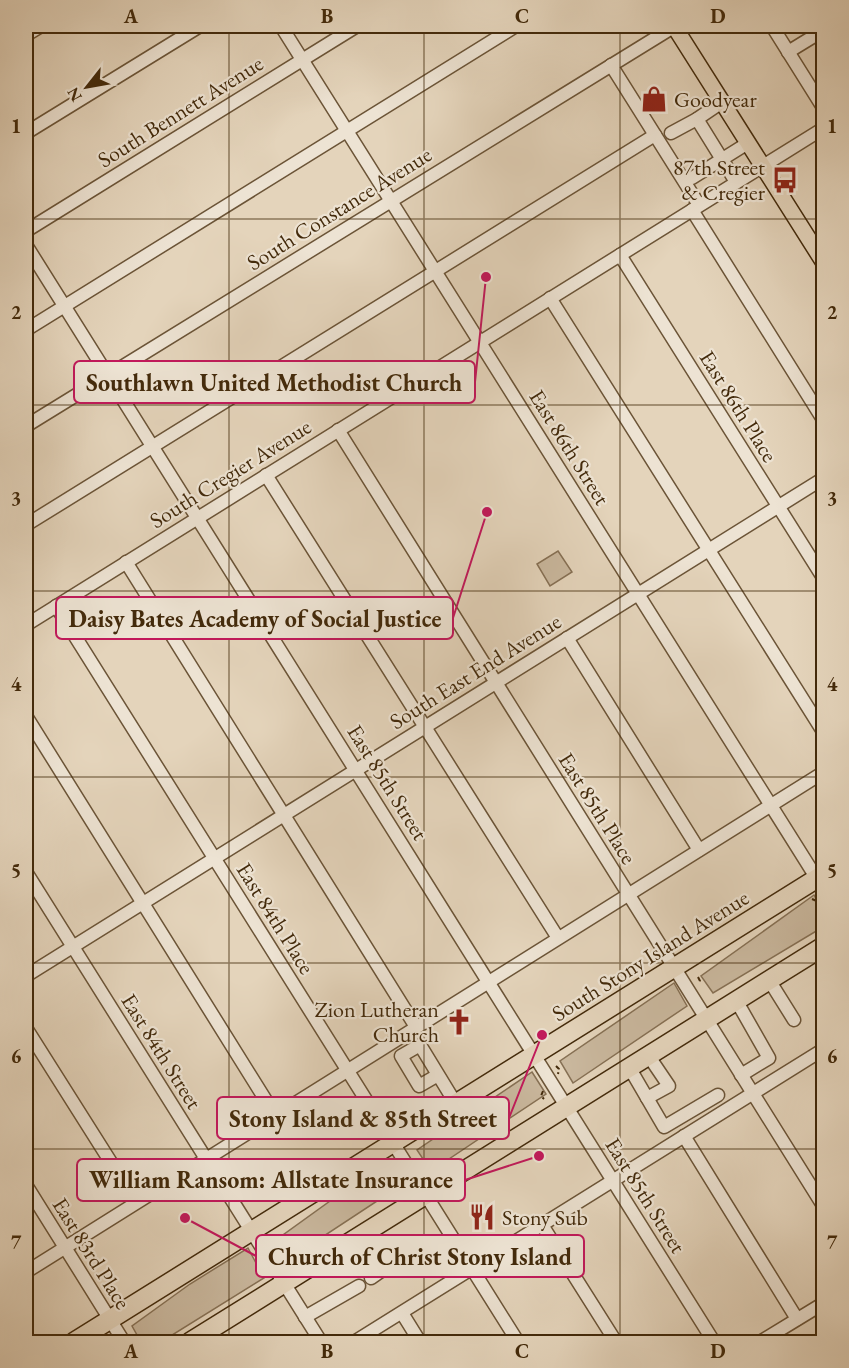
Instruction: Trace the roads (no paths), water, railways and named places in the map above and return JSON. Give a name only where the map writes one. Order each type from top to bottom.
[{"type":"highway","name":"South Stony Island Avenue","points":[[74,1342],[534,1055],[821,881]]},
{"type":"highway","points":[[190,1342],[824,946]]},
{"type":"main road","points":[[675,26],[824,263]]},
{"type":"street","points":[[26,35],[41,26]]},
{"type":"street","points":[[26,134],[200,26]]},
{"type":"street","name":"East 86th Street","points":[[281,26],[770,805],[821,881]]},
{"type":"street","name":"South Bennett Avenue","points":[[26,231],[357,26]]},
{"type":"street","points":[[26,330],[516,26]]},
{"type":"street","name":"South Constance Avenue","points":[[26,426],[675,26]]},
{"type":"street","points":[[772,26],[824,109]]},
{"type":"street","points":[[788,52],[824,30]]},
{"type":"street","points":[[611,65],[655,135],[695,207],[824,421]]},
{"type":"street","points":[[672,133],[722,102]]},
{"type":"street","points":[[697,119],[736,182]]},
{"type":"street","name":"South Cregier Avenue","points":[[26,625],[824,128]]},
{"type":"street","points":[[26,525],[655,135]]},
{"type":"street","points":[[693,178],[748,143]]},
{"type":"street","name":"East 85th Street","points":[[26,245],[714,1342]]},
{"type":"street","name":"East 86th Place","points":[[620,255],[824,579]]},
{"type":"street","points":[[550,298],[824,733]]},
{"type":"street","name":"East 85th Place","points":[[338,430],[824,1207]]},
{"type":"street","points":[[266,475],[558,938]]},
{"type":"street","name":"South East End Avenue","points":[[26,976],[824,478]]},
{"type":"street","points":[[126,562],[416,1027]]},
{"type":"street","name":"East 84th Place","points":[[56,606],[518,1342]]},
{"type":"street","points":[[567,639],[699,850]]},
{"type":"street","points":[[26,716],[275,1115]]},
{"type":"street","points":[[26,1272],[824,772]]},
{"type":"street","name":"East 84th Street","points":[[26,872],[321,1342]]},
{"type":"street","points":[[769,980],[794,1020]]},
{"type":"street","points":[[736,1000],[769,1058],[741,1074]]},
{"type":"street","points":[[26,1028],[136,1202]]},
{"type":"street","points":[[354,1342],[824,1049]]},
{"type":"street","points":[[648,1055],[669,1086],[648,1098]]},
{"type":"street","points":[[629,1066],[664,1127],[718,1095]]},
{"type":"street","points":[[438,1075],[456,1104]]},
{"type":"street","points":[[684,1136],[798,1319]]},
{"type":"street","name":"East 83rd Place","points":[[26,1185],[124,1342]]},
{"type":"street","points":[[542,1225],[616,1342]]},
{"type":"street","points":[[365,1233],[383,1264],[381,1271],[371,1278]]},
{"type":"street","points":[[305,1317],[359,1286]]},
{"type":"street","points":[[760,1342],[824,1303]]},
{"type":"street","points":[[402,1313],[420,1342]]},
{"type":"place","name":"Goodyear","points":[[654,99]]},
{"type":"place","name":"87th Street & Cregier","points":[[785,180]]},
{"type":"place","name":"Southlawn United Methodist Church","points":[[486,277]]},
{"type":"place","name":"Daisy Bates Academy of Social Justice","points":[[487,512]]},
{"type":"place","name":"Zion Lutheran Church","points":[[459,1022]]},
{"type":"place","name":"Stony Island & 85th Street","points":[[542,1035]]},
{"type":"place","name":"William Ransom: Allstate Insurance","points":[[539,1156]]},
{"type":"place","name":"Stony Sub","points":[[482,1217]]},
{"type":"place","name":"Church of Christ Stony Island","points":[[185,1218]]}]
